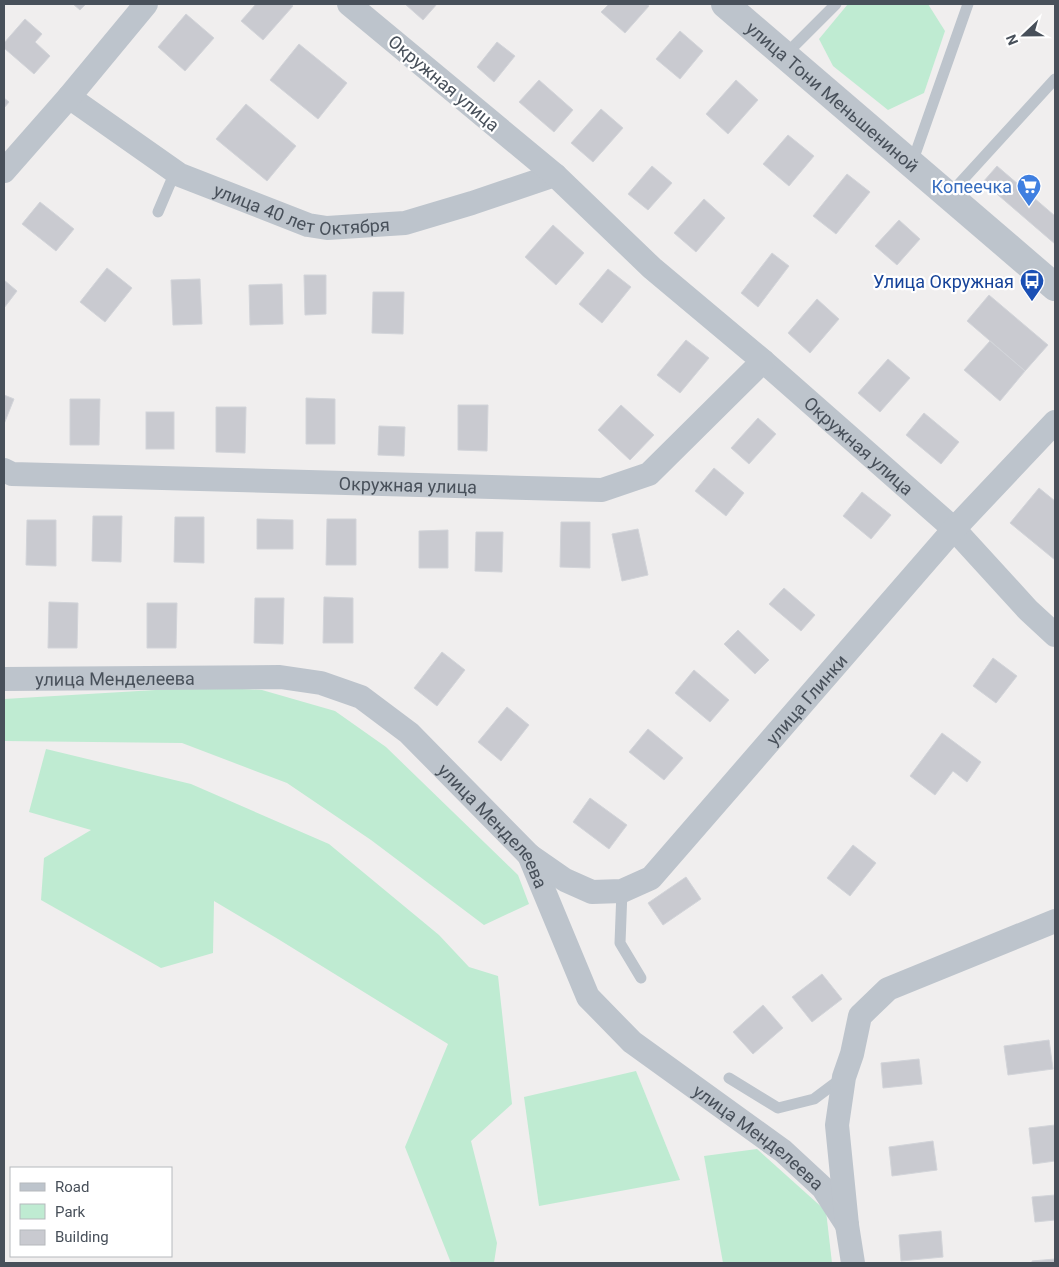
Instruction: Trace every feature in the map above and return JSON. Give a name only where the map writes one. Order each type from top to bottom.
[{"type":"street","points":[[4,171],[69,97],[146,4]]},
{"type":"street","name":"Окружная улица","points":[[349,4],[555,175],[652,268],[763,361],[954,529],[1028,610],[1055,635]]},
{"type":"street","name":"улица Тони Меньшениной","points":[[736,7],[785,55],[1055,287]]},
{"type":"street","name":"улица 40 лет Октября","points":[[69,97],[180,175],[308,225],[327,228],[405,223],[555,175]]},
{"type":"street","name":"Окружная улица","points":[[4,470],[12,474],[602,490],[649,474],[763,361]]},
{"type":"street","name":"улица Глинки","points":[[529,855],[565,880],[592,892],[622,891],[651,878],[954,529],[1055,422]]},
{"type":"street","name":"улица Менделеева","points":[[4,679],[280,677],[321,683],[361,697],[409,733],[529,855],[588,997],[632,1042],[783,1151],[823,1188],[847,1225]]},
{"type":"street","name":"улица Менделеева","points":[[853,1263],[847,1225],[837,1125],[844,1077],[852,1054],[860,1016],[888,989],[1055,921]]},
{"type":"lane","points":[[785,55],[836,4]]},
{"type":"lane","points":[[912,163],[968,4]]},
{"type":"lane","points":[[948,196],[1053,85]]},
{"type":"lane","points":[[158,212],[175,172]]},
{"type":"lane","points":[[622,891],[620,943],[641,978]]},
{"type":"lane","points":[[730,1078],[778,1108],[814,1099],[844,1077]]},
{"type":"green space","points":[[848,4],[928,4],[945,31],[924,93],[888,110],[833,66],[819,39]]},
{"type":"green space","points":[[206,687],[262,690],[335,711],[386,747],[518,875],[529,904],[484,925],[371,840],[287,783],[182,743],[4,741],[4,699]]},
{"type":"green space","points":[[46,749],[191,784],[329,844],[439,935],[469,967],[498,976],[512,1104],[471,1141],[497,1243],[494,1263],[451,1263],[405,1147],[448,1044],[214,901],[213,953],[161,968],[41,900],[44,858],[91,830],[29,812]]},
{"type":"green space","points":[[636,1071],[680,1180],[539,1206],[524,1097]]},
{"type":"green space","points":[[757,1149],[826,1211],[832,1263],[723,1263],[704,1156]]},
{"type":"building","points":[[73,4],[86,4],[80,10]]},
{"type":"building","points":[[256,4],[290,4],[293,6],[263,40],[241,21]]},
{"type":"building","points":[[405,4],[437,4],[423,20]]},
{"type":"building","points":[[609,4],[646,4],[649,6],[625,33],[601,12]]},
{"type":"building","points":[[186,14],[214,38],[185,71],[158,47]]},
{"type":"building","points":[[25,19],[42,34],[35,42],[50,56],[34,74],[4,48],[4,43]]},
{"type":"building","points":[[680,31],[703,51],[680,79],[656,59]]},
{"type":"building","points":[[497,42],[515,56],[494,82],[477,67]]},
{"type":"building","points":[[299,44],[347,83],[318,119],[270,80]]},
{"type":"building","points":[[539,80],[573,110],[554,132],[519,102]]},
{"type":"building","points":[[736,80],[758,100],[728,134],[706,114]]},
{"type":"building","points":[[4,98],[9,102],[4,108]]},
{"type":"building","points":[[246,104],[296,146],[267,181],[216,139]]},
{"type":"building","points":[[601,109],[623,128],[593,162],[571,143]]},
{"type":"building","points":[[788,135],[814,156],[789,186],[763,164]]},
{"type":"building","points":[[652,166],[672,183],[648,210],[628,194]]},
{"type":"building","points":[[997,166],[1055,216],[1055,244],[983,182]]},
{"type":"building","points":[[847,174],[870,192],[836,234],[813,216]]},
{"type":"building","points":[[704,199],[725,218],[696,252],[674,233]]},
{"type":"building","points":[[40,202],[74,229],[56,251],[22,224]]},
{"type":"building","points":[[899,220],[920,239],[897,265],[875,246]]},
{"type":"building","points":[[553,225],[584,253],[556,285],[525,257]]},
{"type":"building","points":[[772,253],[789,266],[758,307],[741,293]]},
{"type":"building","points":[[107,268],[132,288],[105,322],[80,302]]},
{"type":"building","points":[[608,269],[631,287],[602,323],[579,304]]},
{"type":"building","points":[[304,275],[326,275],[326,314],[305,315]]},
{"type":"building","points":[[200,279],[202,324],[173,325],[171,280]]},
{"type":"building","points":[[4,280],[17,291],[4,308]]},
{"type":"building","points":[[282,284],[283,324],[250,325],[249,285]]},
{"type":"building","points":[[373,292],[404,292],[403,334],[372,333]]},
{"type":"building","points":[[989,295],[1048,345],[1025,371],[967,321]]},
{"type":"building","points":[[817,299],[839,319],[810,353],[788,333]]},
{"type":"building","points":[[686,340],[709,358],[680,393],[657,375]]},
{"type":"building","points":[[990,341],[1025,371],[1000,401],[964,370]]},
{"type":"building","points":[[888,359],[910,378],[880,412],[858,393]]},
{"type":"building","points":[[4,395],[14,399],[4,424]]},
{"type":"building","points":[[306,398],[335,399],[335,444],[306,444]]},
{"type":"building","points":[[70,399],[100,399],[99,445],[70,445]]},
{"type":"building","points":[[458,405],[488,405],[487,451],[458,450]]},
{"type":"building","points":[[621,405],[654,435],[630,460],[598,430]]},
{"type":"building","points":[[216,407],[246,407],[245,453],[216,452]]},
{"type":"building","points":[[146,412],[174,412],[174,449],[146,449]]},
{"type":"building","points":[[924,413],[959,442],[941,464],[906,435]]},
{"type":"building","points":[[758,418],[776,434],[749,464],[731,448]]},
{"type":"building","points":[[379,426],[405,427],[404,456],[378,455]]},
{"type":"building","points":[[714,468],[744,493],[726,516],[695,491]]},
{"type":"building","points":[[1039,488],[1055,501],[1055,560],[1010,523]]},
{"type":"building","points":[[862,492],[891,515],[871,539],[843,516]]},
{"type":"building","points":[[93,516],[122,516],[121,562],[92,561]]},
{"type":"building","points":[[175,517],[204,517],[204,563],[174,562]]},
{"type":"building","points":[[257,519],[293,520],[293,549],[257,549]]},
{"type":"building","points":[[327,519],[356,519],[356,565],[326,565]]},
{"type":"building","points":[[27,520],[56,520],[56,566],[26,565]]},
{"type":"building","points":[[561,522],[590,522],[590,568],[560,567]]},
{"type":"building","points":[[638,529],[648,575],[622,581],[612,534]]},
{"type":"building","points":[[448,530],[448,568],[419,568],[419,531]]},
{"type":"building","points":[[476,532],[503,532],[502,572],[475,571]]},
{"type":"building","points":[[784,588],[815,615],[801,631],[769,604]]},
{"type":"building","points":[[324,597],[353,598],[353,643],[323,643]]},
{"type":"building","points":[[255,598],[284,598],[283,644],[254,643]]},
{"type":"building","points":[[49,602],[78,603],[77,648],[48,648]]},
{"type":"building","points":[[147,603],[177,603],[176,648],[147,648]]},
{"type":"building","points":[[738,630],[769,660],[755,674],[724,644]]},
{"type":"building","points":[[442,652],[465,670],[437,706],[414,688]]},
{"type":"building","points":[[993,658],[1017,676],[996,703],[973,686]]},
{"type":"building","points":[[694,670],[729,700],[710,722],[675,693]]},
{"type":"building","points":[[507,707],[529,725],[501,761],[478,742]]},
{"type":"building","points":[[648,729],[683,758],[664,780],[629,752]]},
{"type":"building","points":[[942,733],[981,762],[967,782],[953,771],[935,795],[910,776]]},
{"type":"building","points":[[590,798],[627,825],[609,849],[573,822]]},
{"type":"building","points":[[853,845],[876,863],[850,896],[827,878]]},
{"type":"building","points":[[686,877],[701,899],[663,925],[648,903]]},
{"type":"building","points":[[822,974],[842,999],[812,1022],[792,997]]},
{"type":"building","points":[[763,1005],[783,1028],[753,1054],[733,1032]]},
{"type":"building","points":[[1049,1040],[1053,1069],[1008,1075],[1004,1046]]},
{"type":"building","points":[[919,1059],[922,1084],[883,1088],[881,1063]]},
{"type":"building","points":[[1055,1125],[1055,1161],[1033,1164],[1029,1128]]},
{"type":"building","points":[[933,1141],[937,1170],[892,1176],[889,1147]]},
{"type":"building","points":[[1055,1195],[1055,1220],[1035,1222],[1032,1197]]},
{"type":"building","points":[[941,1231],[943,1257],[901,1261],[899,1235]]},
{"type":"building","points":[[1055,1259],[1055,1263],[1032,1263],[1032,1261]]},
{"type":"place","name":"Копеечка","points":[[1029,207]]},
{"type":"place","name":"Улица Окружная","points":[[1032,302]]}]
